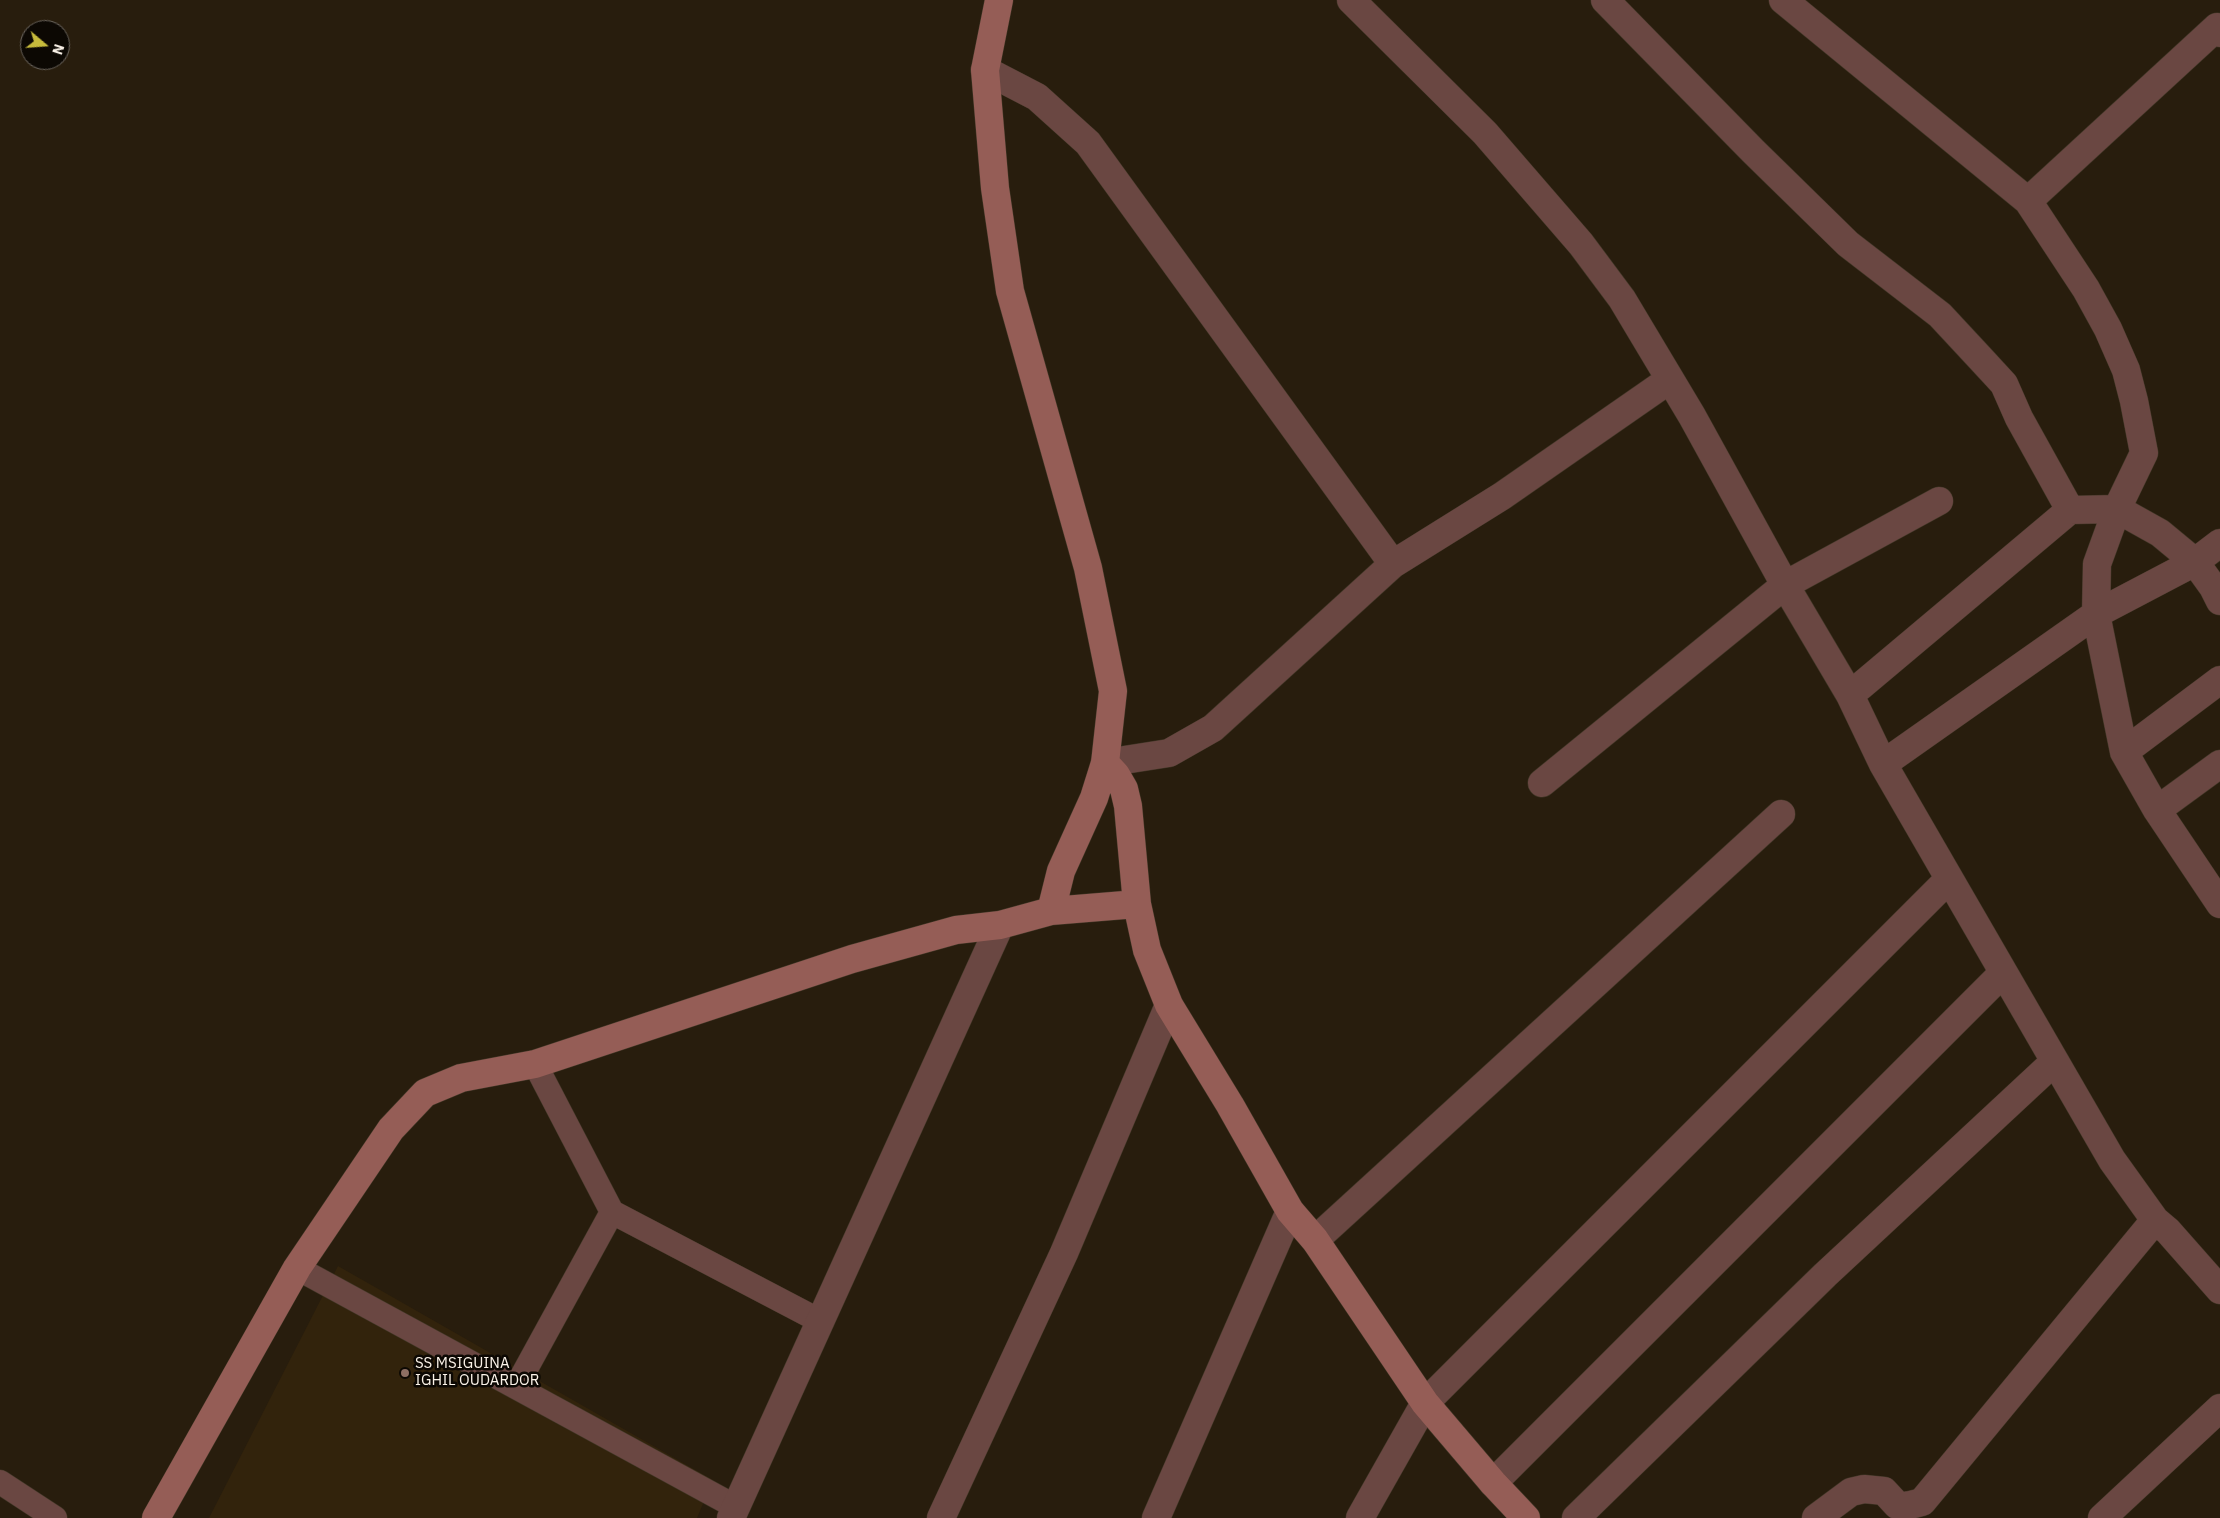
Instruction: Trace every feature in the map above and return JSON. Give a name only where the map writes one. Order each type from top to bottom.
[{"type":"street","points":[[999,0],[985,70],[995,188],[1010,291],[1088,568],[1113,690],[1105,763],[1094,798],[1061,871],[1052,911]]},
{"type":"street","points":[[1351,0],[1443,89],[1534,187],[1581,244],[1622,299],[1697,424],[1785,585],[1850,695],[1882,764],[2112,1160],[2155,1220],[2168,1231],[2220,1290]]},
{"type":"street","points":[[1605,0],[1753,151],[1848,244],[1940,315],[2004,384],[2019,418],[2070,510]]},
{"type":"street","points":[[1783,0],[2028,201],[2086,289],[2108,329],[2126,370],[2144,453],[2117,509],[2097,564],[2096,614],[2124,752],[2157,810],[2220,904]]},
{"type":"street","points":[[2028,201],[2217,27],[2220,34]]},
{"type":"street","points":[[985,70],[1038,97],[1088,143],[1393,564]]},
{"type":"street","points":[[1105,763],[1169,753],[1213,728],[1393,564],[1502,496],[1669,380]]},
{"type":"street","points":[[1542,783],[1785,585],[1939,501]]},
{"type":"street","points":[[1850,695],[2070,510],[2117,509],[2160,533],[2195,562],[2214,587],[2220,601]]},
{"type":"street","points":[[1882,764],[2096,614],[2195,562],[2220,543]]},
{"type":"street","points":[[2124,752],[2220,680]]},
{"type":"street","points":[[1105,763],[1116,774],[1124,789],[1128,806],[1137,904],[1147,950],[1168,1005],[1230,1105],[1290,1211],[1315,1240],[1425,1403],[1517,1514]]},
{"type":"street","points":[[2157,810],[2220,764]]},
{"type":"street","points":[[1315,1240],[1781,814]]},
{"type":"street","points":[[1360,1518],[1425,1403],[1949,879]]},
{"type":"street","points":[[156,1518],[298,1268],[391,1129],[425,1093],[461,1078],[535,1064],[852,959],[956,930],[1000,925],[1052,911],[1137,904]]},
{"type":"street","points":[[733,1512],[1000,925]]},
{"type":"street","points":[[1493,1483],[2003,973]]},
{"type":"street","points":[[941,1518],[1064,1253],[1168,1005]]},
{"type":"street","points":[[1576,1518],[1825,1275],[2054,1062]]},
{"type":"street","points":[[1156,1518],[1290,1211]]},
{"type":"street","points":[[1816,1518],[1851,1492],[1864,1489],[1884,1491],[1897,1505],[1906,1506],[1922,1502],[2155,1220]]},
{"type":"street","points":[[2102,1518],[2220,1408]]},
{"type":"lane","points":[[535,1064],[612,1212],[820,1321]]},
{"type":"lane","points":[[516,1387],[612,1212]]},
{"type":"lane","points":[[298,1268],[516,1387],[733,1512]]},
{"type":"lane","points":[[0,1482],[54,1518]]},
{"type":"shaded area","name":"SS MSIGUINA IGHIL OUDARDOR","points":[[338,1266],[713,1480],[697,1518],[209,1518]]},
{"type":"place","name":"SS MSIGUINA IGHIL OUDARDOR","points":[[405,1373]]}]
